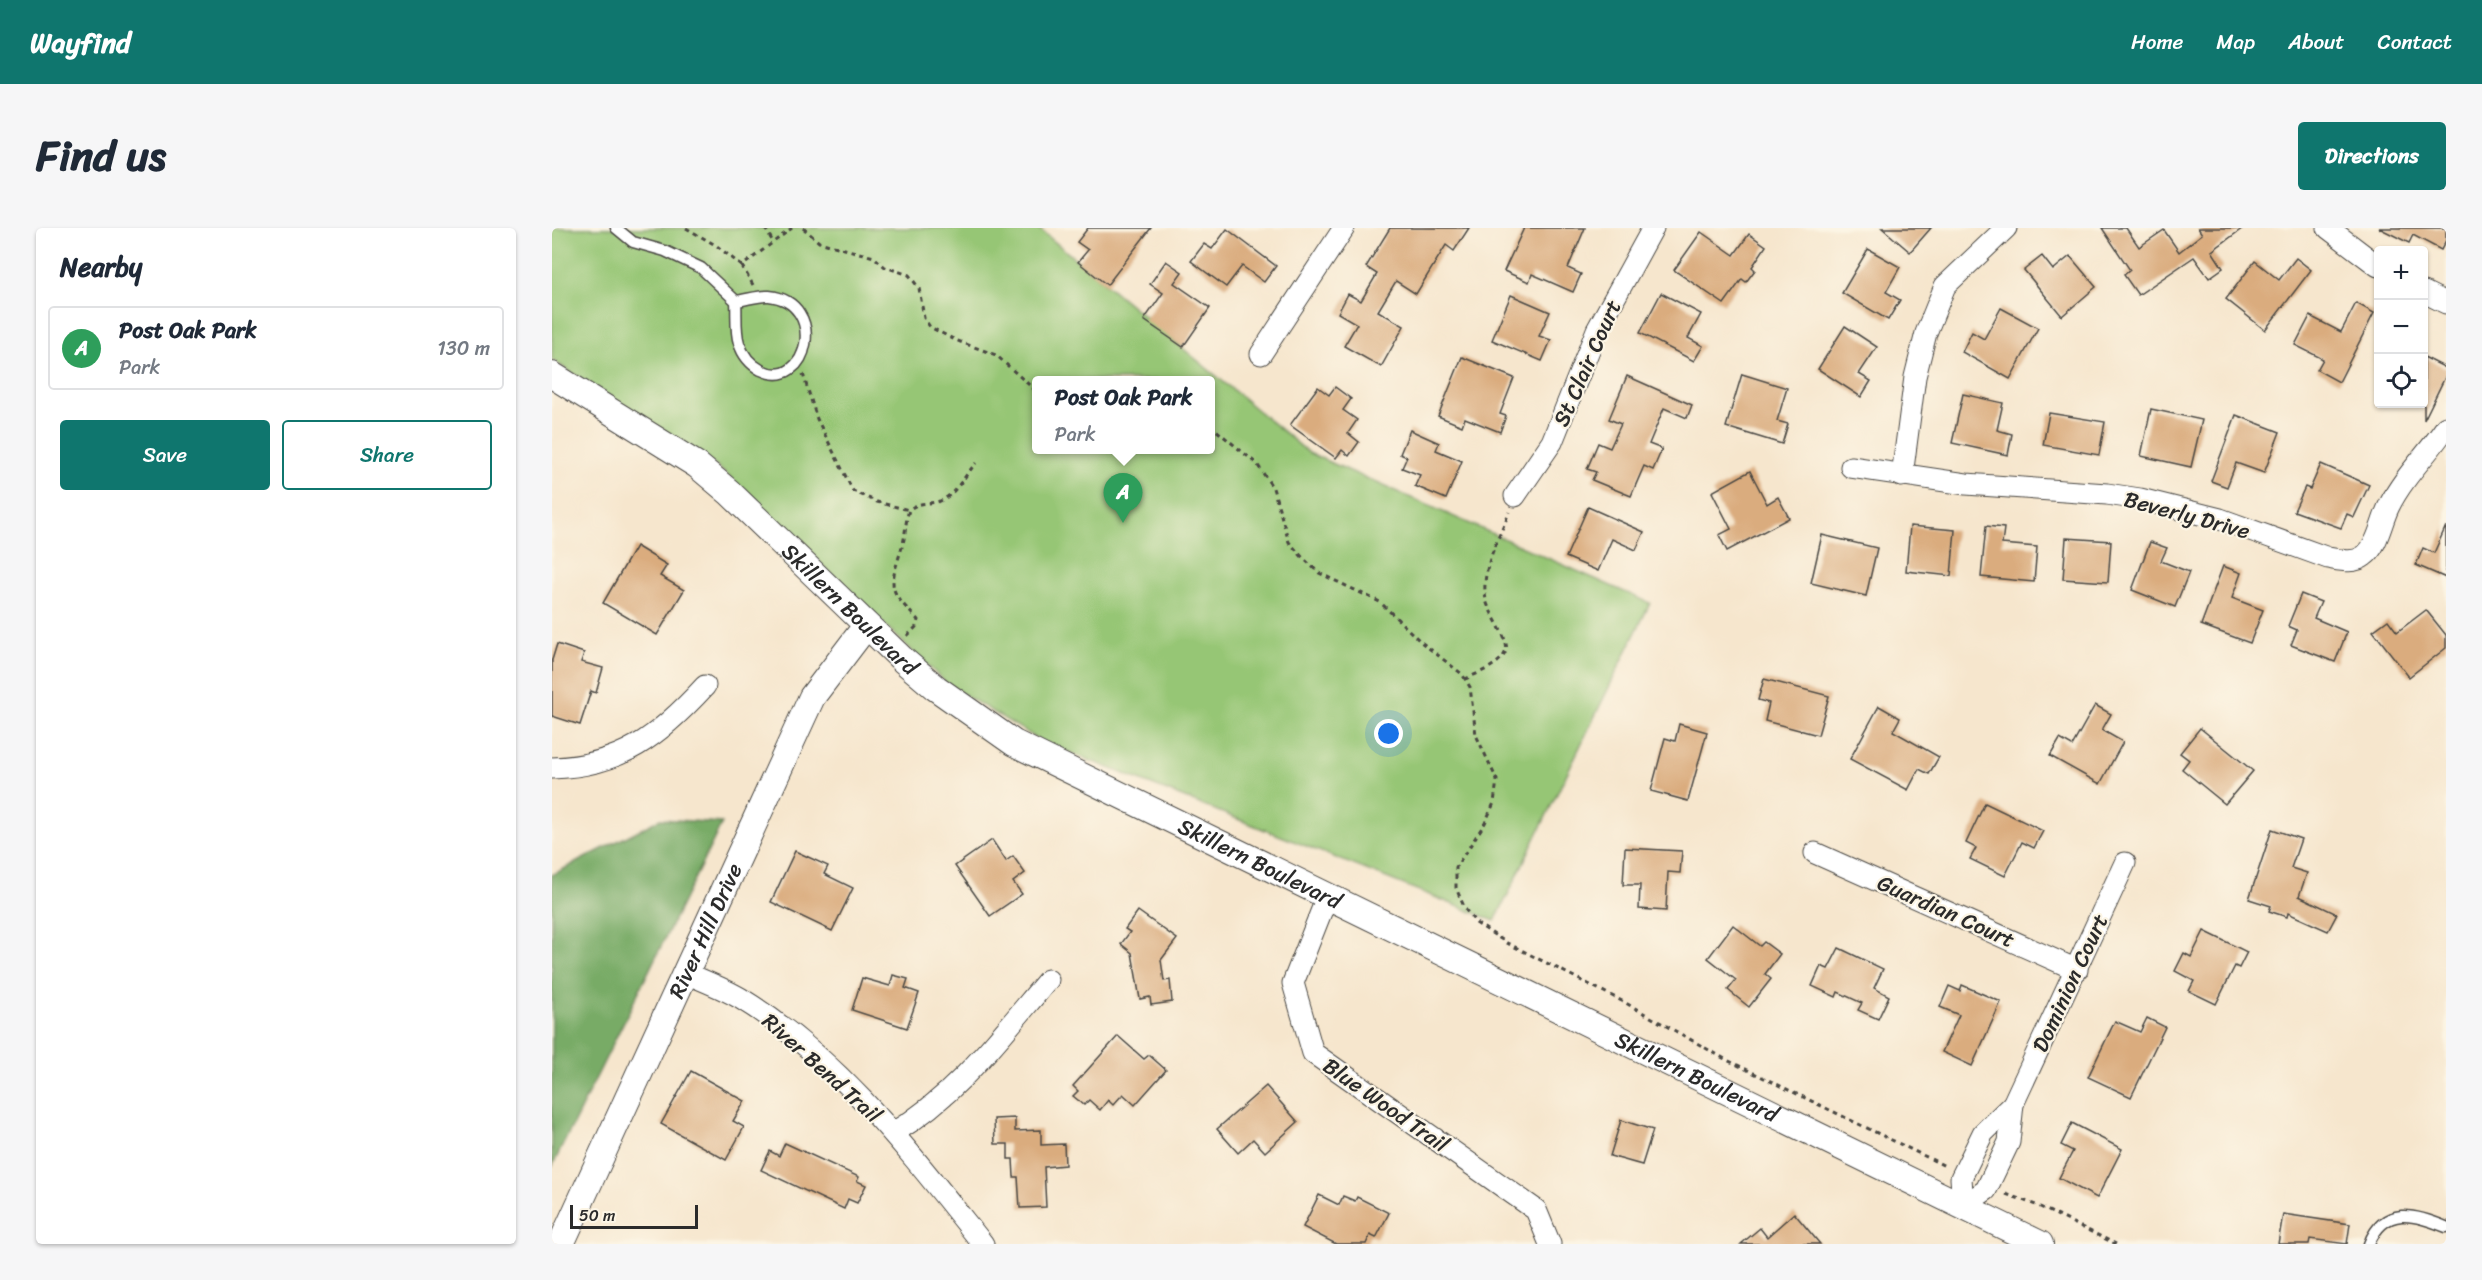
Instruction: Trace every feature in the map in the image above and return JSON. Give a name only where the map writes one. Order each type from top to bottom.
[{"type":"street","points":[[1261,354],[1344,228]]},
{"type":"street","name":"St Clair Court","points":[[1515,496],[1552,442],[1597,330],[1653,228]]},
{"type":"street","points":[[1902,476],[1915,377],[1926,333],[1945,286],[2006,228]]},
{"type":"street","points":[[2328,228],[2374,262]]},
{"type":"street","points":[[2428,294],[2446,303]]},
{"type":"street","name":"Skillern Boulevard","points":[[552,375],[697,465],[729,492],[866,626],[936,688],[1014,743],[2040,1244]]},
{"type":"street","name":"Beverly Drive","points":[[1851,467],[1965,484],[2108,494],[2140,499],[2220,519],[2328,558],[2346,561],[2361,558],[2371,550],[2388,507],[2406,476],[2446,427]]},
{"type":"street","name":"River Hill Drive","points":[[561,1244],[812,697],[866,626]]},
{"type":"street","points":[[552,768],[582,767],[637,747],[672,722],[705,686]]},
{"type":"street","name":"Guardian Court","points":[[1815,853],[2077,970]]},
{"type":"street","name":"Dominion Court","points":[[1963,1206],[1988,1187],[2009,1142],[2013,1104],[2125,863]]},
{"type":"street","name":"Blue Wood Trail","points":[[1327,897],[1293,983],[1313,1053],[1536,1210],[1550,1244]]},
{"type":"street","name":"River Bend Trail","points":[[686,973],[738,997],[780,1025],[868,1103],[984,1244]]},
{"type":"street","points":[[893,1133],[914,1120],[966,1076],[1048,980]]},
{"type":"street","name":"Dominion Court","points":[[1963,1206],[1963,1175],[1983,1133],[2013,1104]]},
{"type":"lane","points":[[616,228],[633,242],[665,251],[702,268],[736,301],[738,342],[749,364],[769,374],[785,372],[800,361],[807,344],[806,325],[792,304],[769,296],[736,301]]},
{"type":"lane","points":[[2369,1244],[2374,1230],[2394,1216],[2419,1216],[2446,1227]]},
{"type":"path","points":[[686,228],[717,246],[742,266],[760,297]]},
{"type":"path","points":[[765,228],[773,242]]},
{"type":"path","points":[[742,266],[792,228]]},
{"type":"path","points":[[803,228],[819,242],[874,257],[885,267],[909,274],[919,288],[924,318],[930,327],[955,340],[996,355],[1032,387]]},
{"type":"path","points":[[800,361],[817,419],[854,491],[876,502],[909,510]]},
{"type":"path","points":[[1215,429],[1257,464],[1272,488],[1289,542],[1319,573],[1380,603],[1470,687],[1476,735],[1497,780],[1494,803],[1485,823],[1456,867],[1456,888],[1476,923],[1507,943],[1624,1002],[1725,1059],[1963,1175]]},
{"type":"path","points":[[893,650],[916,627],[918,620],[893,594],[894,567],[903,545],[909,510],[921,502],[938,502],[950,495],[976,463]]},
{"type":"path","points":[[1465,680],[1500,659],[1506,651],[1507,643],[1486,601],[1485,578],[1491,556],[1515,496]]},
{"type":"path","points":[[1988,1187],[2036,1205],[2116,1244]]},
{"type":"green space","points":[[552,228],[1038,228],[1309,453],[1650,603],[1495,921],[1041,741],[948,685],[719,468],[552,360]]},
{"type":"green space","points":[[660,819],[722,823],[552,1167],[552,875]]},
{"type":"building","points":[[1088,228],[1151,228],[1107,285],[1078,262],[1088,250],[1077,242]]},
{"type":"building","points":[[1390,228],[1469,228],[1454,251],[1446,245],[1416,294],[1396,281],[1378,311],[1404,326],[1381,367],[1344,346],[1357,324],[1338,313],[1348,294],[1361,301],[1377,274],[1366,267]]},
{"type":"building","points":[[1524,228],[1585,228],[1568,268],[1581,274],[1573,292],[1532,274],[1529,282],[1504,271]]},
{"type":"building","points":[[1882,228],[1931,228],[1910,252]]},
{"type":"building","points":[[2102,228],[2126,228],[2139,247],[2164,230],[2179,252],[2202,234],[2198,228],[2243,228],[2212,251],[2223,268],[2209,278],[2194,257],[2138,295],[2124,275],[2130,270]]},
{"type":"building","points":[[2379,228],[2446,228],[2446,240],[2441,250],[2413,235],[2409,243]]},
{"type":"building","points":[[1227,229],[1276,266],[1264,282],[1242,266],[1226,287],[1191,261],[1204,244],[1212,249]]},
{"type":"building","points":[[1701,232],[1734,255],[1749,234],[1766,246],[1752,267],[1755,270],[1746,282],[1742,279],[1724,304],[1674,270]]},
{"type":"building","points":[[1868,249],[1900,267],[1886,292],[1900,300],[1888,320],[1842,293]]},
{"type":"building","points":[[2042,256],[2053,270],[2070,256],[2096,287],[2062,316],[2024,270]]},
{"type":"building","points":[[2296,258],[2311,270],[2265,330],[2226,299],[2255,261],[2279,280]]},
{"type":"building","points":[[1166,261],[1182,272],[1174,283],[1210,308],[1183,347],[1144,320],[1163,293],[1150,284]]},
{"type":"building","points":[[1661,293],[1701,314],[1688,338],[1703,346],[1694,361],[1640,333]]},
{"type":"building","points":[[1511,295],[1550,312],[1539,336],[1551,340],[1542,361],[1492,340]]},
{"type":"building","points":[[2356,303],[2374,313],[2339,382],[2317,370],[2323,359],[2295,345],[2310,316],[2341,332]]},
{"type":"building","points":[[2001,308],[2038,328],[2010,379],[1962,352],[1972,332],[1984,339]]},
{"type":"building","points":[[1845,326],[1877,347],[1859,374],[1871,381],[1861,397],[1818,369]]},
{"type":"building","points":[[1462,357],[1514,378],[1500,414],[1506,416],[1500,432],[1465,418],[1462,426],[1438,416]]},
{"type":"building","points":[[2428,359],[2446,368],[2446,375],[2424,420],[2424,408],[2428,408]]},
{"type":"building","points":[[1742,374],[1787,388],[1777,421],[1788,424],[1782,444],[1726,427]]},
{"type":"building","points":[[1627,376],[1692,405],[1687,418],[1664,408],[1649,444],[1662,449],[1653,470],[1644,466],[1631,496],[1592,480],[1596,472],[1587,469],[1598,443],[1610,448],[1621,424],[1609,419]]},
{"type":"building","points":[[1318,387],[1329,395],[1335,387],[1351,399],[1343,410],[1357,420],[1348,433],[1359,442],[1349,456],[1342,450],[1336,458],[1290,425]]},
{"type":"building","points":[[1963,394],[2003,403],[1997,430],[2012,434],[2008,455],[1952,443]]},
{"type":"building","points":[[2151,409],[2202,420],[2191,467],[2141,456]]},
{"type":"building","points":[[2049,413],[2105,422],[2099,455],[2043,445]]},
{"type":"building","points":[[2236,415],[2280,432],[2264,473],[2236,463],[2227,487],[2211,481]]},
{"type":"building","points":[[1410,430],[1439,443],[1436,450],[1462,461],[1446,499],[1415,486],[1420,475],[1402,468],[1407,457],[1400,454]]},
{"type":"building","points":[[2321,464],[2369,485],[2354,517],[2347,514],[2341,528],[2294,511],[2305,487],[2310,489]]},
{"type":"building","points":[[1750,471],[1767,504],[1778,497],[1789,518],[1727,551],[1719,535],[1731,529],[1712,492]]},
{"type":"building","points":[[1588,507],[1644,532],[1636,550],[1612,539],[1598,571],[1566,557]]},
{"type":"building","points":[[1910,526],[1955,530],[1951,576],[1906,571]]},
{"type":"building","points":[[1986,526],[2004,528],[2002,544],[2037,547],[2034,582],[1981,577]]},
{"type":"building","points":[[2446,526],[2446,578],[2416,565],[2423,548],[2434,553]]},
{"type":"building","points":[[1822,535],[1877,548],[1866,596],[1811,583]]},
{"type":"building","points":[[2066,538],[2111,541],[2108,582],[2063,579]]},
{"type":"building","points":[[2150,542],[2167,548],[2161,561],[2189,572],[2175,607],[2132,590]]},
{"type":"building","points":[[636,546],[667,565],[660,576],[684,590],[657,635],[603,603]]},
{"type":"building","points":[[2223,566],[2241,573],[2232,598],[2263,610],[2250,643],[2201,625]]},
{"type":"building","points":[[2301,594],[2321,602],[2314,618],[2347,632],[2335,662],[2291,645],[2297,630],[2288,626]]},
{"type":"building","points":[[2426,610],[2446,635],[2446,648],[2409,677],[2373,631],[2388,620],[2397,632]]},
{"type":"building","points":[[557,644],[584,653],[581,662],[603,668],[596,693],[591,691],[580,725],[552,716],[552,660]]},
{"type":"building","points":[[1764,679],[1829,696],[1818,735],[1765,721],[1769,703],[1758,700]]},
{"type":"building","points":[[2095,705],[2111,714],[2102,730],[2123,742],[2100,784],[2050,756],[2060,739],[2072,746]]},
{"type":"building","points":[[1879,706],[1900,718],[1893,731],[1939,757],[1929,774],[1919,769],[1908,790],[1850,759]]},
{"type":"building","points":[[1679,724],[1707,732],[1688,801],[1651,791],[1665,738],[1675,741]]},
{"type":"building","points":[[2200,728],[2253,771],[2225,804],[2182,769],[2189,760],[2180,753]]},
{"type":"building","points":[[1985,803],[2043,831],[2034,848],[2022,842],[2005,876],[1970,859],[1976,848],[1966,843]]},
{"type":"building","points":[[2272,829],[2301,839],[2291,868],[2307,873],[2299,896],[2337,914],[2328,931],[2288,913],[2287,917],[2269,911],[2271,906],[2249,899]]},
{"type":"building","points":[[992,840],[1006,861],[1013,856],[1025,873],[1013,882],[1022,894],[990,916],[955,866]]},
{"type":"building","points":[[1625,848],[1682,851],[1680,873],[1668,872],[1666,911],[1639,909],[1640,885],[1623,885]]},
{"type":"building","points":[[795,851],[828,866],[824,874],[853,888],[832,931],[771,902]]},
{"type":"building","points":[[1138,911],[1177,939],[1161,960],[1164,981],[1170,980],[1172,1002],[1151,1005],[1150,997],[1140,999],[1132,953],[1121,944],[1130,932],[1125,929]]},
{"type":"building","points":[[1733,925],[1760,946],[1764,942],[1780,954],[1765,974],[1771,979],[1749,1007],[1728,990],[1736,980],[1708,958]]},
{"type":"building","points":[[2204,931],[2247,952],[2239,968],[2235,966],[2216,1004],[2189,991],[2194,981],[2175,971],[2184,953],[2191,957]]},
{"type":"building","points":[[1839,948],[1883,969],[1874,988],[1889,996],[1878,1019],[1858,1010],[1862,1003],[1838,992],[1836,997],[1812,986],[1821,966],[1828,969]]},
{"type":"building","points":[[893,975],[908,979],[905,988],[919,993],[907,1028],[852,1010],[862,978],[890,986]]},
{"type":"building","points":[[1962,985],[2001,1002],[1972,1066],[1942,1052],[1959,1015],[1940,1007],[1949,986],[1960,991]]},
{"type":"building","points":[[2147,1018],[2165,1027],[2131,1097],[2088,1077],[2115,1021],[2140,1032]]},
{"type":"building","points":[[1118,1036],[1144,1059],[1149,1055],[1166,1070],[1135,1105],[1123,1094],[1113,1105],[1108,1100],[1100,1110],[1089,1100],[1084,1105],[1073,1096],[1078,1091],[1073,1086]]},
{"type":"building","points":[[691,1071],[745,1101],[733,1121],[744,1127],[726,1160],[661,1124]]},
{"type":"building","points":[[1266,1086],[1298,1122],[1265,1152],[1253,1139],[1238,1153],[1217,1129]]},
{"type":"building","points":[[1015,1118],[1015,1131],[1041,1130],[1041,1145],[1064,1144],[1065,1165],[1044,1167],[1046,1207],[1020,1208],[1018,1177],[1014,1177],[1013,1159],[1008,1159],[1008,1144],[995,1144],[994,1119]]},
{"type":"building","points":[[1621,1120],[1653,1130],[1642,1165],[1610,1156]]},
{"type":"building","points":[[2072,1123],[2122,1149],[2097,1198],[2059,1178],[2073,1151],[2061,1145]]},
{"type":"building","points":[[785,1143],[859,1177],[857,1181],[866,1185],[857,1203],[848,1199],[844,1209],[761,1170],[770,1151],[779,1156]]},
{"type":"building","points":[[1319,1195],[1339,1205],[1343,1196],[1355,1201],[1357,1197],[1389,1213],[1376,1238],[1370,1235],[1366,1244],[1336,1244],[1303,1227]]},
{"type":"building","points":[[1794,1213],[1820,1244],[1741,1244],[1760,1228],[1767,1237]]},
{"type":"building","points":[[2283,1214],[2350,1224],[2347,1244],[2310,1239],[2309,1244],[2278,1244]]},
{"type":"place","name":"Post Oak Park","points":[[1123,523]]}]
